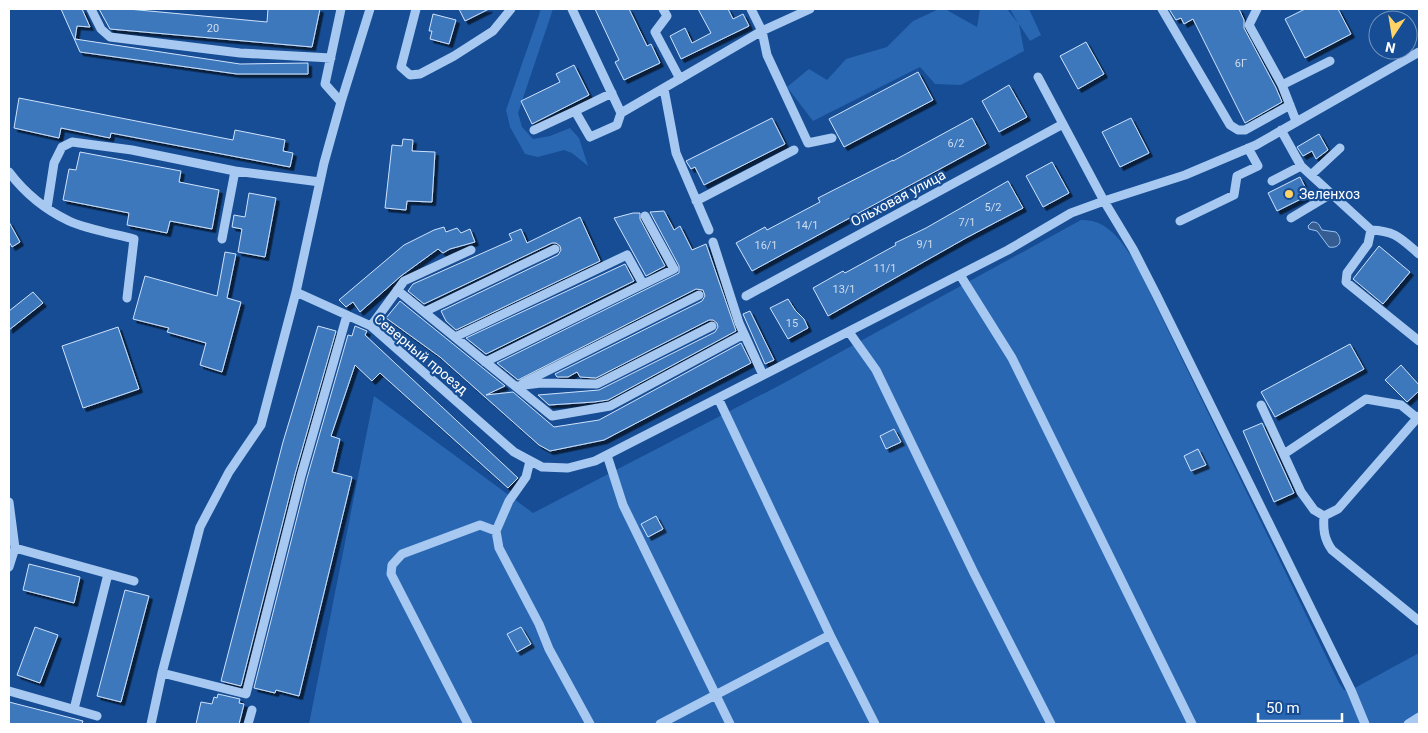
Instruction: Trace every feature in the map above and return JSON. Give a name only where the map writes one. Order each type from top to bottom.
[{"type":"street","points":[[91,9],[101,30],[110,37],[240,53],[330,58]]},
{"type":"street","points":[[340,102],[325,84],[341,9]]},
{"type":"street","points":[[151,724],[162,673],[200,527],[229,472],[261,425],[296,292],[340,102],[370,9]]},
{"type":"street","points":[[416,9],[401,67],[410,75],[420,74],[454,56],[493,31],[511,9]]},
{"type":"street","points":[[572,9],[622,113]]},
{"type":"street","points":[[663,9],[667,16],[655,32],[680,79]]},
{"type":"street","points":[[751,9],[762,31],[768,55],[808,143],[832,138]]},
{"type":"street","points":[[575,111],[590,137],[617,125],[622,113],[762,31],[810,9]]},
{"type":"street","points":[[1162,9],[1230,125],[1238,130],[1245,130],[1290,105]]},
{"type":"street","points":[[1257,9],[1248,25],[1282,85],[1296,121]]},
{"type":"street","name":"Северный проезд","points":[[296,292],[371,326],[514,452],[542,467],[568,468],[595,461],[607,455],[1008,250],[1071,213],[1104,200],[1185,174],[1248,148],[1419,52]]},
{"type":"street","points":[[1282,85],[1330,61]]},
{"type":"street","points":[[1038,77],[1156,294],[1351,690],[1365,724]]},
{"type":"street","points":[[664,89],[676,153],[709,230]]},
{"type":"street","points":[[534,130],[612,93]]},
{"type":"street","name":"Ольховая улица","points":[[746,296],[1063,124]]},
{"type":"street","points":[[1281,130],[1301,166],[1371,230],[1386,230],[1399,237],[1419,254]]},
{"type":"street","points":[[47,208],[54,162],[62,148],[72,142],[132,150],[235,170],[320,182]]},
{"type":"street","points":[[1180,221],[1234,195],[1237,176],[1258,166],[1248,148]]},
{"type":"street","points":[[1311,175],[1340,148]]},
{"type":"street","points":[[696,202],[794,150]]},
{"type":"street","points":[[1272,180],[1301,166]]},
{"type":"street","points":[[222,239],[235,170]]},
{"type":"street","points":[[9,172],[15,180],[47,208],[70,221],[134,239],[127,298]]},
{"type":"street","points":[[1291,218],[1331,194]]},
{"type":"street","points":[[485,362],[674,269],[646,216]]},
{"type":"street","points":[[1371,230],[1368,244],[1347,272],[1346,282],[1419,341]]},
{"type":"street","points":[[713,242],[739,323],[760,377]]},
{"type":"street","points":[[424,312],[555,249]]},
{"type":"street","points":[[371,326],[404,281],[471,250]]},
{"type":"street","points":[[455,337],[627,255],[643,284]]},
{"type":"street","points":[[960,275],[1012,358],[1192,724]]},
{"type":"street","points":[[397,290],[552,416],[610,406],[744,334]]},
{"type":"street","points":[[516,386],[699,295]]},
{"type":"street","points":[[162,673],[246,694],[301,476],[347,315]]},
{"type":"street","points":[[516,386],[541,383],[597,384],[712,326]]},
{"type":"street","points":[[849,332],[876,370],[974,573],[1051,724]]},
{"type":"street","points":[[718,398],[830,635],[875,724]]},
{"type":"street","points":[[1284,454],[1366,400],[1401,406],[1418,417],[1338,509],[1324,516]]},
{"type":"street","points":[[1261,404],[1301,492],[1314,510],[1324,516]]},
{"type":"street","points":[[607,455],[623,505],[730,724]]},
{"type":"street","points":[[530,461],[526,477],[510,501],[496,531],[498,548],[540,624],[549,649],[590,724]]},
{"type":"street","points":[[9,502],[15,548],[9,567]]},
{"type":"street","points":[[1324,516],[1323,530],[1326,542],[1332,550],[1419,621]]},
{"type":"street","points":[[468,724],[391,574],[392,565],[402,554],[480,525],[496,531]]},
{"type":"street","points":[[15,548],[134,581]]},
{"type":"street","points":[[74,709],[108,574]]},
{"type":"street","points":[[660,724],[830,635]]},
{"type":"street","points":[[9,691],[97,716]]},
{"type":"street","points":[[248,724],[252,710]]},
{"type":"street","points":[[1408,724],[1419,718]]},
{"type":"shaded area","points":[[541,9],[553,9],[518,113],[522,127],[533,139],[550,136],[570,128],[579,138],[588,166],[572,153],[564,150],[538,157],[525,154],[510,127],[506,110]]},
{"type":"shaded area","points":[[939,9],[945,9],[977,27],[980,9],[1007,9],[1018,23],[1010,9],[1029,9],[1041,35],[1030,41],[1019,24],[1024,51],[961,85],[935,84],[920,67],[813,121],[787,87],[809,69],[827,80],[846,59],[887,47],[913,21]]},
{"type":"shaded area","points":[[1081,220],[1099,223],[1107,228],[1125,247],[1135,262],[1339,683],[1344,690],[1351,690],[1419,653],[1419,724],[309,724],[374,396],[533,513],[784,383]]},
{"type":"shaded area","points":[[1312,222],[1317,223],[1322,230],[1336,232],[1340,238],[1340,243],[1329,247],[1317,231],[1309,229],[1308,226]]},
{"type":"building","points":[[61,9],[82,9],[90,27],[77,26],[75,39],[240,64],[308,63],[308,74],[237,74],[80,52]]},
{"type":"building","points":[[99,9],[128,9],[267,22],[268,9],[320,9],[312,47],[110,29]]},
{"type":"building","points":[[459,9],[489,9],[465,21]]},
{"type":"building","points":[[595,9],[629,9],[647,46],[651,44],[660,63],[624,80],[615,62],[619,60]]},
{"type":"building","points":[[698,9],[728,9],[733,19],[743,14],[749,26],[681,59],[670,36],[685,28],[692,43],[711,33]]},
{"type":"building","points":[[1169,9],[1239,9],[1244,20],[1244,28],[1282,102],[1245,123],[1193,19],[1184,24],[1181,18],[1176,20]]},
{"type":"building","points":[[1305,9],[1338,9],[1351,34],[1305,58],[1285,19]]},
{"type":"building","points":[[433,14],[456,20],[449,44],[430,39],[432,31],[429,31]]},
{"type":"building","points":[[1086,42],[1104,74],[1078,89],[1060,56]]},
{"type":"building","points":[[574,65],[589,95],[532,124],[521,101],[560,82],[556,74]]},
{"type":"building","points":[[918,72],[933,100],[844,147],[829,119]]},
{"type":"building","points":[[1009,85],[1027,117],[999,132],[982,101]]},
{"type":"building","points":[[19,98],[233,140],[235,130],[285,140],[283,151],[293,153],[290,167],[111,133],[110,138],[61,128],[59,138],[14,128]]},
{"type":"building","points":[[772,118],[785,144],[704,185],[695,167],[691,169],[686,161]]},
{"type":"building","points":[[972,118],[986,144],[752,271],[736,243],[765,227],[767,230],[820,202],[818,198],[893,161]]},
{"type":"building","points":[[1131,118],[1149,153],[1120,167],[1102,132]]},
{"type":"building","points":[[1319,134],[1328,150],[1316,159],[1312,151],[1303,156],[1297,147]]},
{"type":"building","points":[[403,139],[413,140],[412,151],[435,152],[432,202],[407,201],[406,210],[385,208],[392,145],[402,146]]},
{"type":"building","points":[[80,152],[181,171],[179,182],[219,190],[212,229],[170,221],[167,233],[127,225],[129,213],[63,200],[69,169],[76,170]]},
{"type":"building","points":[[1052,162],[1069,193],[1043,207],[1026,176]]},
{"type":"building","name":"Зеленхоз","points":[[1300,177],[1309,195],[1277,211],[1268,193]]},
{"type":"building","points":[[1008,181],[1023,208],[828,316],[813,288],[843,271],[845,273],[896,245],[895,243],[926,228]]},
{"type":"building","points":[[249,193],[276,198],[265,257],[238,252],[242,229],[232,227],[234,215],[245,217]]},
{"type":"building","points":[[664,211],[674,230],[680,226],[692,250],[706,244],[736,331],[608,400],[594,402],[549,405],[538,395],[599,390],[715,332],[718,327],[717,323],[709,320],[596,378],[580,377],[577,372],[568,377],[557,377],[555,374],[702,301],[705,296],[703,290],[696,289],[518,380],[497,363],[679,273],[679,266],[650,212]]},
{"type":"building","points":[[640,213],[640,219],[665,266],[646,276],[614,218]]},
{"type":"building","points":[[580,217],[600,261],[456,330],[446,321],[441,311],[558,255],[561,250],[560,246],[552,243],[424,304],[408,291],[413,284],[512,240],[509,234],[521,229],[527,243]]},
{"type":"building","points":[[9,222],[20,242],[12,247],[9,242]]},
{"type":"building","points":[[444,227],[446,232],[457,228],[461,233],[470,229],[475,242],[450,249],[443,253],[438,249],[401,276],[360,312],[353,302],[346,307],[339,300],[404,245]]},
{"type":"building","points":[[1379,246],[1410,272],[1383,304],[1353,279]]},
{"type":"building","points":[[225,252],[236,254],[227,298],[241,302],[222,372],[200,365],[206,343],[167,332],[169,328],[133,319],[145,276],[217,296]]},
{"type":"building","points":[[625,264],[634,281],[486,354],[466,338]]},
{"type":"building","points":[[33,292],[43,303],[9,330],[9,311]]},
{"type":"building","points":[[788,299],[804,319],[808,328],[788,339],[770,308]]},
{"type":"building","points":[[400,301],[505,386],[486,395],[513,392],[554,427],[599,420],[741,343],[751,363],[604,440],[550,451],[539,445],[440,357],[386,318]]},
{"type":"building","points":[[750,311],[774,360],[765,364],[743,314]]},
{"type":"building","points":[[318,326],[336,331],[295,474],[241,686],[221,681],[283,442]]},
{"type":"building","points":[[355,326],[367,331],[365,335],[518,478],[508,488],[380,373],[372,381],[355,365],[331,436],[340,439],[332,472],[352,477],[299,696],[276,690],[275,693],[254,688],[307,478],[348,335],[352,336]]},
{"type":"building","points":[[118,327],[139,389],[83,408],[62,346]]},
{"type":"building","points":[[1350,344],[1364,369],[1275,417],[1261,392]]},
{"type":"building","points":[[1401,365],[1419,385],[1419,391],[1407,402],[1385,380]]},
{"type":"building","points":[[1262,423],[1294,493],[1274,502],[1243,431]]},
{"type":"building","points":[[894,429],[901,442],[886,449],[880,436]]},
{"type":"building","points":[[1198,449],[1206,465],[1191,471],[1184,456]]},
{"type":"building","points":[[656,516],[663,529],[648,537],[641,524]]},
{"type":"building","points":[[29,564],[80,577],[74,603],[23,590]]},
{"type":"building","points":[[125,590],[149,596],[121,702],[97,696]]},
{"type":"building","points":[[35,627],[58,635],[40,683],[17,675]]},
{"type":"building","points":[[521,627],[531,644],[517,652],[507,634]]},
{"type":"building","points":[[218,694],[240,699],[239,703],[244,704],[239,724],[196,724],[201,702],[212,704],[214,697],[217,698]]},
{"type":"building","points":[[9,702],[83,721],[82,724],[9,724]]},
{"type":"place","name":"Зеленхоз","points":[[1289,194]]}]
